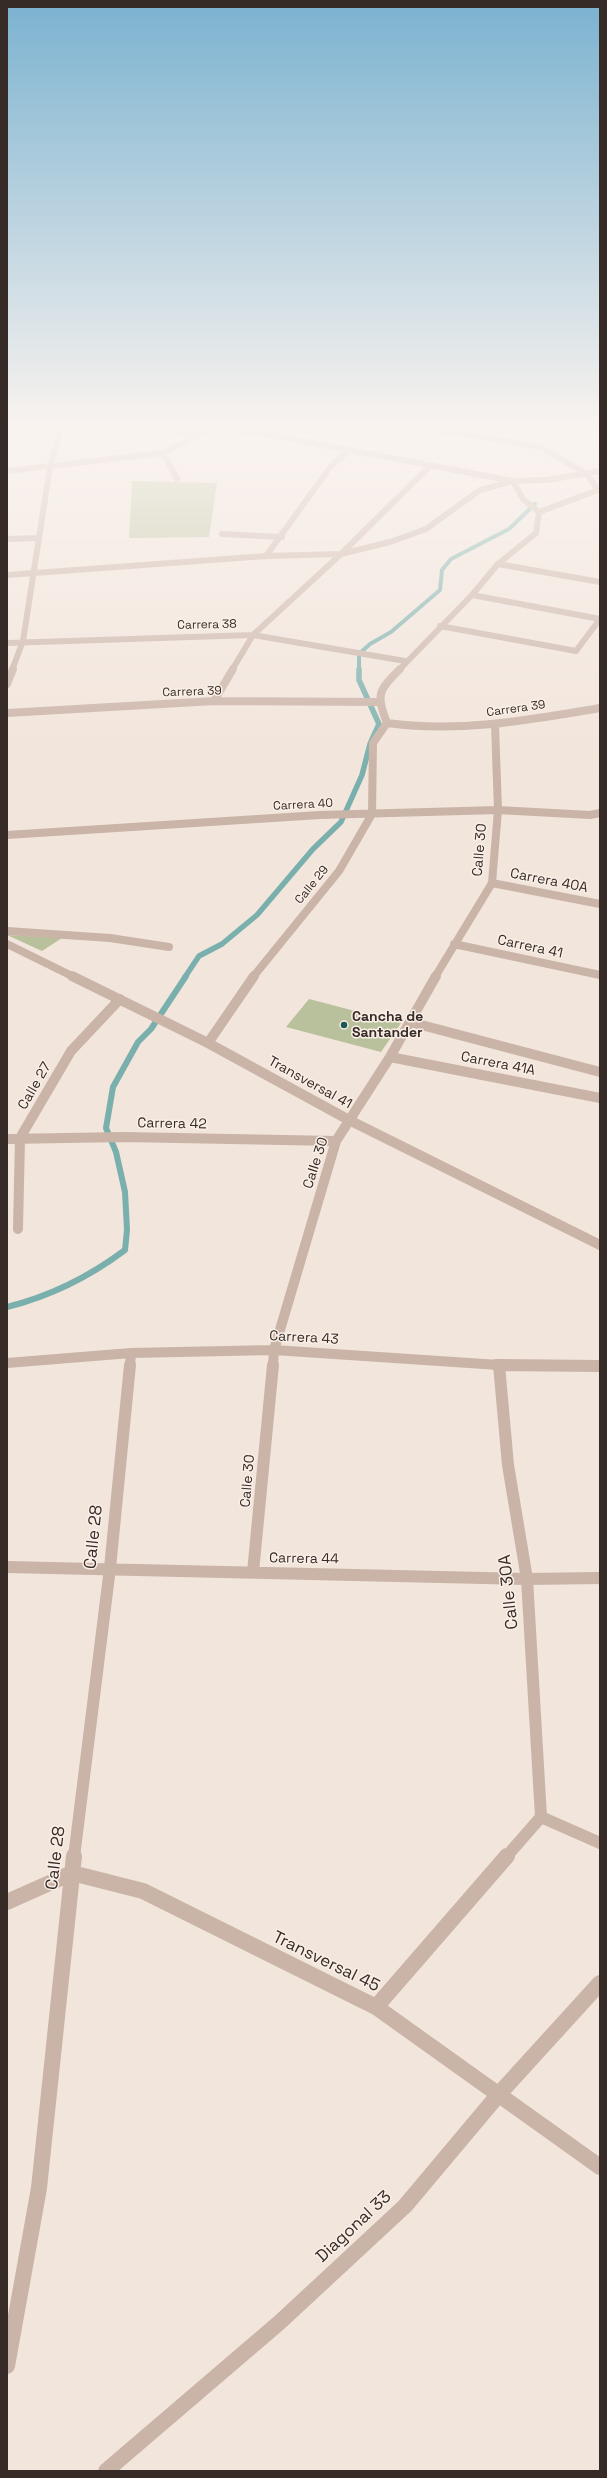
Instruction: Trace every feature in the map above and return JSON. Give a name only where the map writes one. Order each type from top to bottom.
[{"type":"street","points":[[7,684],[23,641],[37,542]]},
{"type":"street","points":[[266,556],[278,542]]},
{"type":"street","points":[[214,702],[253,635],[354,542]]},
{"type":"street","points":[[7,574],[266,556],[341,554],[391,542]]},
{"type":"street","points":[[388,723],[379,702],[384,685],[405,661],[472,595],[498,564],[525,542]]},
{"type":"street","points":[[498,564],[600,582]]},
{"type":"street","points":[[440,626],[576,651],[600,619],[472,595]]},
{"type":"street","name":"Carrera 38","points":[[7,643],[23,641],[253,635],[368,656],[405,661]]},
{"type":"street","name":"Carrera 39","points":[[7,713],[214,702],[379,702]]},
{"type":"street","name":"Carrera 39","points":[[388,723],[410,727],[495,725],[600,708]]},
{"type":"street","name":"Calle 29","points":[[208,1043],[257,972],[339,871],[368,814],[373,743],[388,723]]},
{"type":"street","name":"Calle 30","points":[[253,1572],[274,1350],[336,1141],[390,1057],[454,944],[492,883],[498,810],[495,725]]},
{"type":"street","name":"Carrera 40","points":[[7,835],[320,815],[498,810],[590,815],[600,813]]},
{"type":"street","name":"Carrera 40A","points":[[492,883],[600,904]]},
{"type":"street","points":[[7,931],[110,938],[169,947]]},
{"type":"street","name":"Transversal 41","points":[[7,944],[120,998],[208,1043],[349,1120],[600,1246]]},
{"type":"street","name":"Carrera 41","points":[[454,944],[600,975]]},
{"type":"street","name":"Calle 27","points":[[18,1229],[20,1138],[71,1051],[120,998]]},
{"type":"street","name":"Carrera 41A","points":[[410,1022],[600,1072]]},
{"type":"street","name":"Carrera 41A","points":[[390,1057],[600,1098]]},
{"type":"street","name":"Carrera 42","points":[[7,1139],[125,1137],[336,1141]]},
{"type":"street","name":"Carrera 43","points":[[7,1363],[131,1353],[274,1350],[499,1365],[600,1366]]},
{"type":"street","name":"Calle 28","points":[[7,2366],[39,2188],[72,1873],[110,1568],[131,1353]]},
{"type":"street","name":"Calle 30A","points":[[499,1365],[508,1465],[527,1579],[541,1817]]},
{"type":"street","name":"Carrera 44","points":[[7,1568],[110,1568],[527,1579],[600,1578]]},
{"type":"street","points":[[376,2007],[541,1817],[600,1843]]},
{"type":"street","points":[[7,1902],[72,1873]]},
{"type":"street","name":"Transversal 45","points":[[72,1873],[143,1891],[376,2007],[600,2167]]},
{"type":"street","name":"Diagonal 33","points":[[106,2471],[280,2322],[405,2206],[499,2094],[600,1983]]},
{"type":"green space","points":[[7,935],[62,938],[42,951]]},
{"type":"green space","name":"Cancha de Santander","points":[[309,999],[401,1023],[381,1052],[286,1027]]},
{"type":"waterway","points":[[185,977],[199,956],[222,944],[257,915],[313,849],[341,822],[362,775],[370,744],[379,724],[359,680],[359,654],[370,644],[391,632],[440,590],[442,570],[451,559],[485,542]]},
{"type":"waterway","points":[[7,1307],[39,1297],[69,1284],[98,1269],[125,1250],[127,1230],[125,1192],[116,1152],[106,1128],[113,1087],[138,1042],[151,1029],[186,976]]},
{"type":"place","name":"Cancha de Santander","points":[[344,1025]]}]
